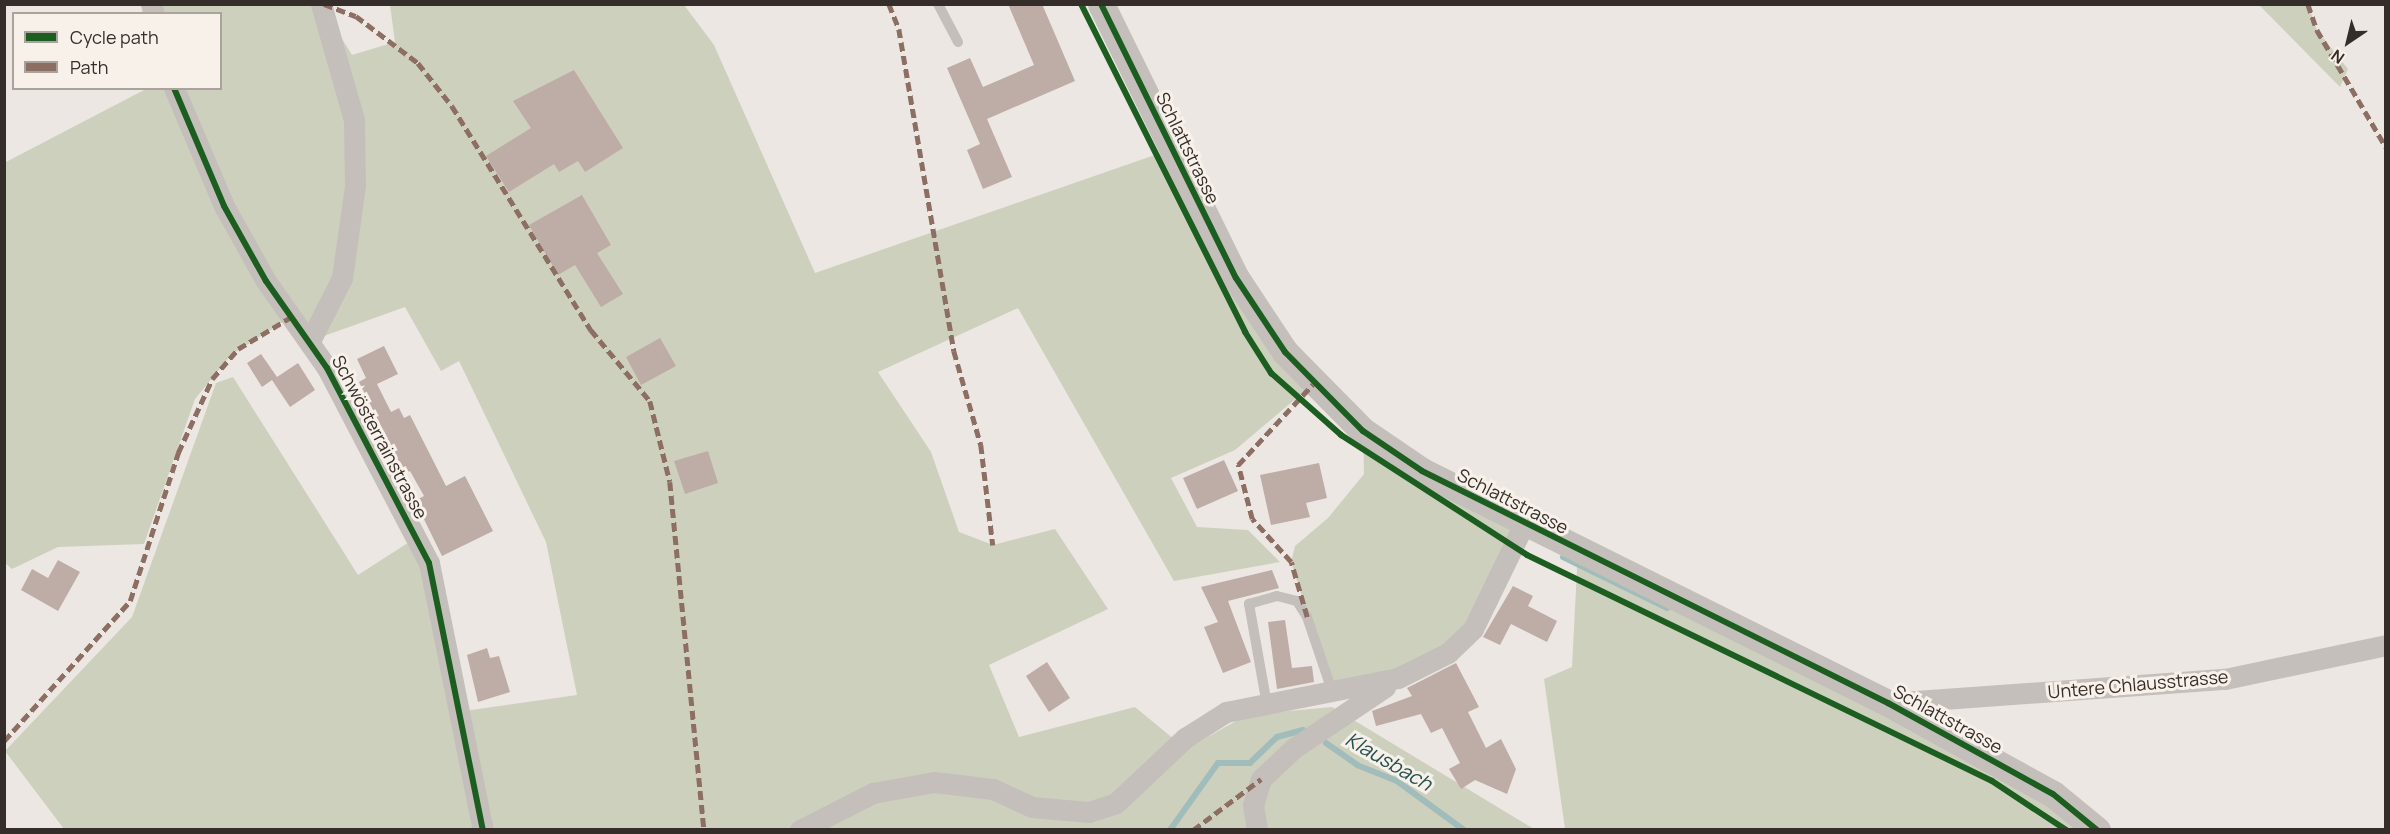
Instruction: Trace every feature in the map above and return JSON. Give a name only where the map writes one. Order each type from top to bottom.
[{"type":"street","points":[[310,341],[342,278],[355,186],[354,120],[321,4]]},
{"type":"street","name":"Schlattstrasse","points":[[1101,4],[1236,278],[1286,352],[1337,410],[1391,452],[1524,524],[1888,703],[2053,794],[2097,830]]},
{"type":"street","name":"Schwösterrainstrasse","points":[[175,90],[224,206],[266,281],[310,341],[429,562],[483,830]]},
{"type":"street","points":[[1257,830],[1253,805],[1260,779],[1294,748],[1398,678],[1448,653],[1473,629],[1524,524]]},
{"type":"street","name":"Untere Chlausstrasse","points":[[1888,703],[2225,679],[2385,645]]},
{"type":"street","points":[[800,830],[873,793],[934,782],[993,789],[1032,807],[1089,812],[1116,803],[1185,738],[1226,712],[1333,694],[1398,678]]},
{"type":"lane","points":[[938,4],[958,42]]},
{"type":"lane","points":[[1267,705],[1249,604],[1277,596],[1297,601],[1307,617],[1333,694]]},
{"type":"green space","points":[[151,4],[321,5],[352,55],[395,42],[390,5],[684,5],[714,45],[815,273],[1172,149],[1313,384],[1235,450],[1171,478],[1197,527],[1248,530],[1280,562],[1174,581],[1018,308],[878,372],[931,452],[959,532],[993,545],[1055,529],[1108,609],[989,665],[1019,737],[1135,707],[1186,749],[1247,715],[1332,707],[1534,829],[64,829],[5,751],[132,617],[216,383],[233,377],[358,575],[417,537],[457,712],[577,695],[546,542],[459,361],[441,371],[405,307],[310,341],[291,317],[231,355],[195,399],[144,544],[58,547],[12,569],[4,562],[4,163],[144,90],[222,90],[222,12],[154,12]]},
{"type":"green space","points":[[2259,5],[2308,5],[2317,30],[2348,69],[2340,87]]},
{"type":"green space","points":[[1363,431],[1524,524],[1448,653],[1333,694],[1291,562],[1295,546],[1328,518],[1364,474]]},
{"type":"green space","points":[[1578,550],[2094,829],[1565,829],[1544,679],[1572,667]]},
{"type":"building","points":[[1008,4],[1042,4],[1075,81],[987,119],[1012,177],[983,189],[967,150],[980,144],[947,68],[970,58],[983,87],[1034,65]]},
{"type":"building","points":[[574,70],[623,148],[585,172],[578,161],[559,172],[554,164],[509,192],[486,156],[531,128],[513,101]]},
{"type":"building","points":[[582,195],[611,245],[597,253],[623,294],[601,307],[575,265],[558,275],[529,225]]},
{"type":"building","points":[[660,338],[676,366],[641,385],[626,357]]},
{"type":"building","points":[[384,346],[398,374],[377,384],[391,412],[399,408],[404,418],[410,415],[446,486],[465,476],[493,531],[442,556],[415,501],[424,496],[410,471],[405,474],[359,382],[366,378],[357,359]]},
{"type":"building","points":[[261,354],[277,377],[298,363],[315,390],[290,407],[272,380],[262,387],[247,363]]},
{"type":"building","points":[[708,451],[718,483],[685,494],[674,461]]},
{"type":"building","points":[[1224,460],[1238,491],[1197,509],[1183,478]]},
{"type":"building","points":[[1319,463],[1327,498],[1306,503],[1310,517],[1271,525],[1260,475]]},
{"type":"building","points":[[58,560],[80,572],[58,611],[21,590],[32,569],[48,578]]},
{"type":"building","points":[[1272,570],[1279,588],[1228,601],[1251,662],[1223,673],[1204,627],[1218,622],[1201,587]]},
{"type":"building","points":[[1513,586],[1533,596],[1528,606],[1557,621],[1547,642],[1511,624],[1500,645],[1483,637]]},
{"type":"building","points":[[1285,620],[1292,668],[1312,666],[1314,682],[1277,689],[1268,622]]},
{"type":"building","points":[[487,648],[490,658],[499,656],[510,692],[478,702],[467,655]]},
{"type":"building","points":[[1047,662],[1070,698],[1049,712],[1026,676]]},
{"type":"building","points":[[1456,663],[1479,707],[1468,712],[1486,748],[1501,739],[1516,769],[1507,794],[1475,780],[1461,789],[1449,769],[1460,763],[1442,728],[1431,733],[1421,714],[1376,726],[1372,711],[1412,696],[1407,688]]},
{"type":"waterway","points":[[1563,557],[1667,608]]},
{"type":"waterway","name":"Klausbach","points":[[1170,830],[1218,763],[1250,763],[1277,737],[1303,730]]},
{"type":"waterway","name":"Klausbach","points":[[1326,743],[1357,765],[1397,781],[1464,830]]},
{"type":"marked path","points":[[324,4],[356,16],[418,63],[452,106],[591,330],[650,401],[670,482],[704,830]]},
{"type":"marked path","points":[[889,4],[899,29],[954,351],[981,445],[993,545]]},
{"type":"marked path","points":[[2308,4],[2317,30],[2386,147]]},
{"type":"marked path","points":[[4,741],[130,601],[178,453],[212,379],[238,349],[291,317]]},
{"type":"marked path","points":[[1307,617],[1291,562],[1252,519],[1238,465],[1313,384]]},
{"type":"marked path","points":[[1193,830],[1261,779]]},
{"type":"cycle path","points":[[1081,4],[1245,332],[1271,373],[1341,435],[1527,555],[1992,781],[2066,830]]},
{"type":"cycle path","points":[[1101,4],[1236,278],[1285,352],[1363,431],[1422,471],[1888,703],[2053,794],[2097,830]]},
{"type":"cycle path","points":[[175,90],[224,206],[266,281],[327,368],[429,563],[483,830]]}]
